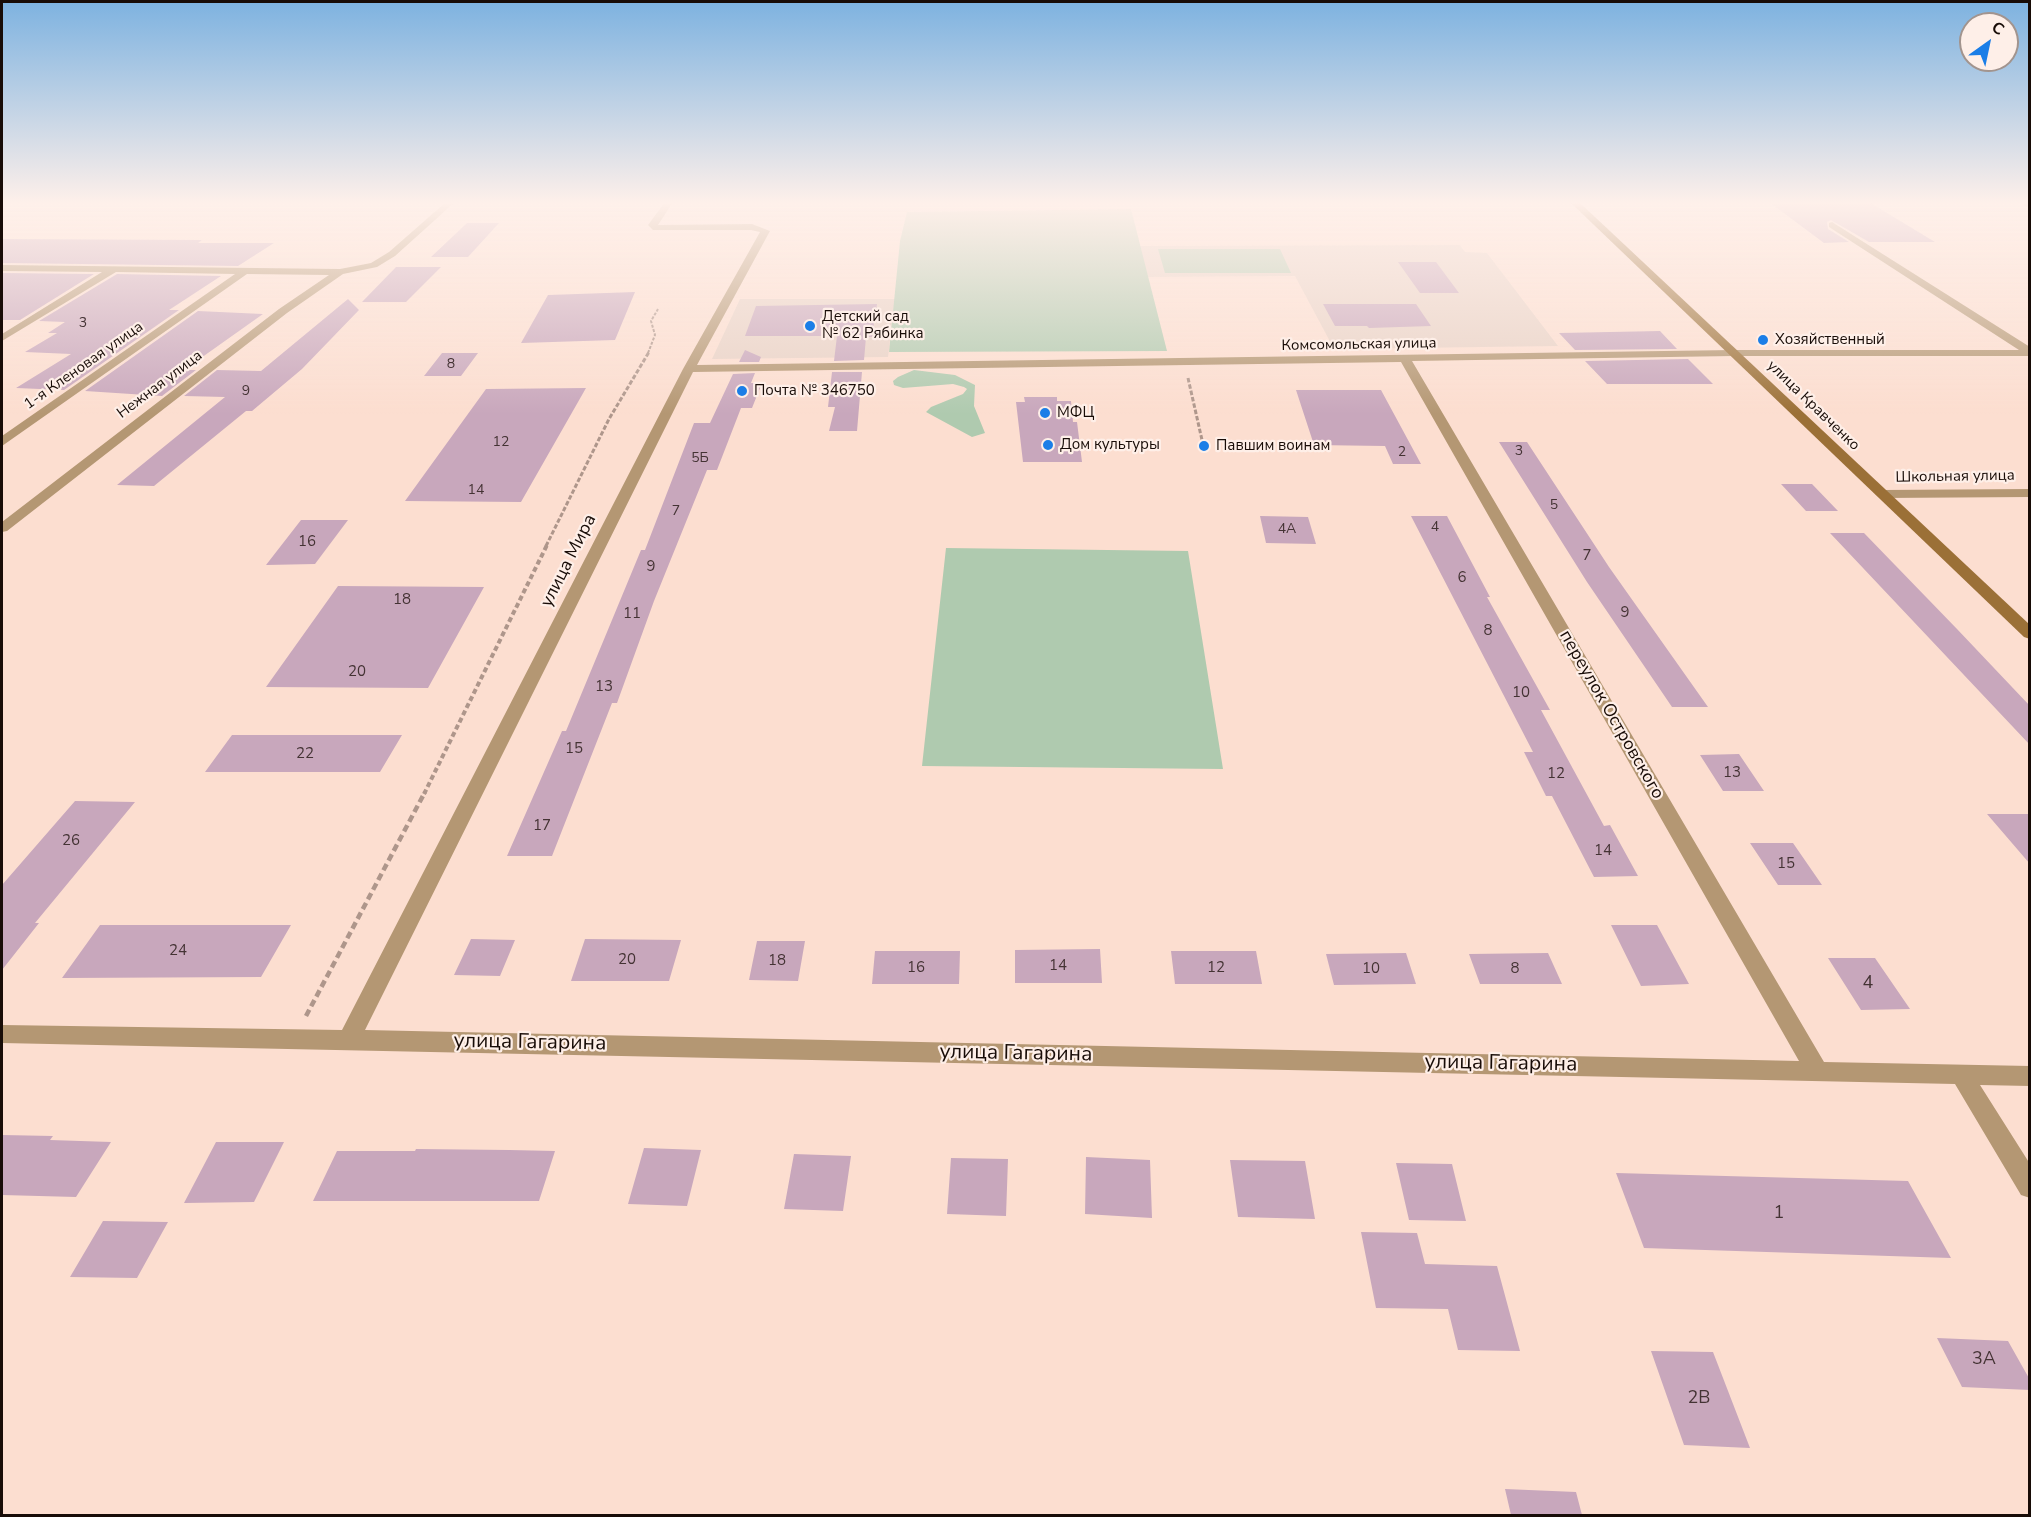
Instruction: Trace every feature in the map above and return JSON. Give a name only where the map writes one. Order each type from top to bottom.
[{"type":"street","points":[[2,338],[108,273]]},
{"type":"street","points":[[234,273],[263,273]]},
{"type":"street","name":"1-я Кленовая улица","points":[[2,442],[243,273]]},
{"type":"street","name":"Нежная улица","points":[[2,528],[283,311],[339,273]]},
{"type":"street","name":"улица Мира","points":[[349,1039],[688,369],[742,273]]},
{"type":"street","name":"улица Кравченко","points":[[1649,273],[2030,634]]},
{"type":"street","points":[[1907,273],[2030,352]]},
{"type":"street","name":"Комсомольская улица","points":[[688,369],[1406,360],[1733,353],[2030,352]]},
{"type":"street","name":"переулок Островского","points":[[1406,360],[1817,1071]]},
{"type":"street","name":"Школьная улица","points":[[1882,494],[2030,493]]},
{"type":"street","name":"улица Гагарина","points":[[2,1034],[349,1039],[2030,1076]]},
{"type":"street","points":[[1962,1075],[2030,1187]]},
{"type":"path","points":[[295,1038],[431,781],[609,419],[652,346],[655,335],[651,321],[658,309]]},
{"type":"path","points":[[1185,363],[1202,440]]},
{"type":"shaded area","points":[[1147,273],[1502,273],[1558,346],[1334,349],[1295,276],[1148,277]]},
{"type":"shaded area","name":"Детский сад № 62 Рябинка","points":[[740,299],[895,299],[888,357],[712,359]]},
{"type":"green space","points":[[897,273],[1147,273],[1167,351],[889,352]]},
{"type":"green space","points":[[1165,273],[1291,273],[1165,273]]},
{"type":"green space","points":[[914,370],[955,375],[975,385],[974,406],[985,433],[972,437],[926,412],[931,407],[963,394],[967,389],[964,387],[953,384],[903,388],[894,385],[893,381],[898,377]]},
{"type":"green space","points":[[946,548],[1188,551],[1223,769],[922,766]]},
{"type":"building","points":[[2,273],[94,274],[20,320],[2,320]]},
{"type":"building","points":[[390,273],[435,273],[406,302],[362,302]]},
{"type":"building","points":[[1406,273],[1444,273],[1459,293],[1420,293]]},
{"type":"building","points":[[117,274],[221,276],[169,310],[179,310],[64,390],[16,388],[71,354],[25,352],[57,333],[48,333],[65,322],[39,321]]},
{"type":"building","points":[[635,292],[615,340],[521,343],[548,295]]},
{"type":"building","points":[[348,299],[359,310],[302,369],[252,411],[246,411],[154,486],[117,485],[225,397],[184,396],[217,370],[261,371]]},
{"type":"building","points":[[877,304],[872,337],[866,337],[864,360],[834,361],[837,336],[745,336],[756,306]]},
{"type":"building","points":[[1323,304],[1416,304],[1431,326],[1369,328],[1367,326],[1335,326]]},
{"type":"building","points":[[198,311],[263,314],[184,370],[196,370],[162,396],[85,391]]},
{"type":"building","points":[[1660,331],[1677,349],[1575,350],[1559,333]]},
{"type":"building","points":[[745,350],[761,357],[759,362],[739,362]]},
{"type":"building","points":[[442,353],[478,353],[461,376],[424,376]]},
{"type":"building","points":[[1688,359],[1713,384],[1607,384],[1585,361]]},
{"type":"building","points":[[832,372],[862,372],[857,431],[829,431],[835,407],[828,407]]},
{"type":"building","points":[[755,373],[751,383],[762,383],[752,408],[741,408],[717,470],[707,470],[654,601],[617,703],[612,703],[552,856],[507,856],[562,731],[566,731],[641,550],[645,550],[694,423],[710,423],[733,374]]},
{"type":"building","points":[[586,388],[521,502],[405,501],[486,389]]},
{"type":"building","points":[[1296,390],[1381,390],[1421,464],[1393,464],[1385,446],[1314,445]]},
{"type":"building","points":[[1024,397],[1057,397],[1057,401],[1071,401],[1073,422],[1077,422],[1082,462],[1023,462],[1016,402],[1025,402]]},
{"type":"building","points":[[1499,442],[1527,442],[1609,567],[1708,707],[1672,707],[1587,582]]},
{"type":"building","points":[[1781,484],[1812,484],[1838,511],[1806,511]]},
{"type":"building","points":[[1260,516],[1308,517],[1316,544],[1266,543]]},
{"type":"building","points":[[1411,516],[1447,516],[1490,597],[1487,597],[1550,710],[1541,710],[1604,826],[1610,825],[1638,876],[1594,877],[1552,796],[1546,796],[1524,752],[1533,752]]},
{"type":"building","points":[[301,520],[348,520],[315,564],[266,565]]},
{"type":"building","points":[[1830,533],[1864,533],[2030,706],[2030,745]]},
{"type":"building","points":[[338,586],[484,587],[428,688],[266,687]]},
{"type":"building","points":[[232,735],[402,735],[380,772],[205,772]]},
{"type":"building","points":[[1739,754],[1764,791],[1723,791],[1700,755]]},
{"type":"building","points":[[75,801],[135,802],[35,923],[39,923],[2,970],[2,885]]},
{"type":"building","points":[[1987,814],[2030,814],[2030,864]]},
{"type":"building","points":[[1750,843],[1793,843],[1822,885],[1778,885]]},
{"type":"building","points":[[100,925],[291,925],[261,977],[62,978]]},
{"type":"building","points":[[1611,925],[1657,925],[1689,984],[1641,986]]},
{"type":"building","points":[[471,939],[515,940],[500,976],[454,975]]},
{"type":"building","points":[[585,939],[681,940],[669,981],[571,981]]},
{"type":"building","points":[[757,941],[805,941],[798,981],[749,980]]},
{"type":"building","points":[[1100,949],[1102,983],[1015,983],[1015,950]]},
{"type":"building","points":[[875,951],[960,951],[959,984],[872,984]]},
{"type":"building","points":[[1171,951],[1256,951],[1262,984],[1175,984]]},
{"type":"building","points":[[1406,953],[1416,984],[1334,985],[1326,954]]},
{"type":"building","points":[[1548,953],[1562,984],[1480,984],[1469,954]]},
{"type":"building","points":[[1828,958],[1875,958],[1910,1009],[1861,1010]]},
{"type":"building","points":[[2,1135],[53,1136],[50,1140],[111,1142],[76,1197],[2,1195]]},
{"type":"building","points":[[216,1142],[284,1142],[254,1202],[184,1203]]},
{"type":"building","points":[[644,1148],[701,1150],[687,1206],[628,1204]]},
{"type":"building","points":[[416,1149],[555,1151],[539,1201],[313,1201],[337,1151],[415,1151]]},
{"type":"building","points":[[794,1154],[851,1156],[843,1211],[784,1209]]},
{"type":"building","points":[[1086,1157],[1150,1160],[1152,1218],[1085,1214]]},
{"type":"building","points":[[951,1158],[1008,1159],[1006,1216],[947,1214]]},
{"type":"building","points":[[1230,1160],[1305,1161],[1315,1219],[1238,1217]]},
{"type":"building","points":[[1396,1163],[1452,1164],[1466,1221],[1409,1220]]},
{"type":"building","points":[[1616,1173],[1908,1181],[1951,1258],[1644,1248]]},
{"type":"building","points":[[103,1221],[168,1222],[137,1278],[70,1277]]},
{"type":"building","points":[[1361,1232],[1417,1233],[1425,1264],[1497,1266],[1520,1351],[1458,1350],[1448,1309],[1376,1308]]},
{"type":"building","points":[[1937,1338],[2008,1341],[2030,1380],[2030,1390],[1962,1387]]},
{"type":"building","points":[[1651,1351],[1713,1352],[1750,1448],[1684,1445]]},
{"type":"building","points":[[1505,1489],[1576,1492],[1582,1515],[1511,1515]]},
{"type":"place","name":"Детский сад № 62 Рябинка","points":[[810,326]]},
{"type":"place","name":"Хозяйственный","points":[[1763,340]]},
{"type":"place","name":"Почта № 346750","points":[[742,391]]},
{"type":"place","name":"МФЦ","points":[[1045,413]]},
{"type":"place","name":"Дом культуры","points":[[1048,445]]},
{"type":"place","name":"Павшим воинам","points":[[1204,446]]}]
